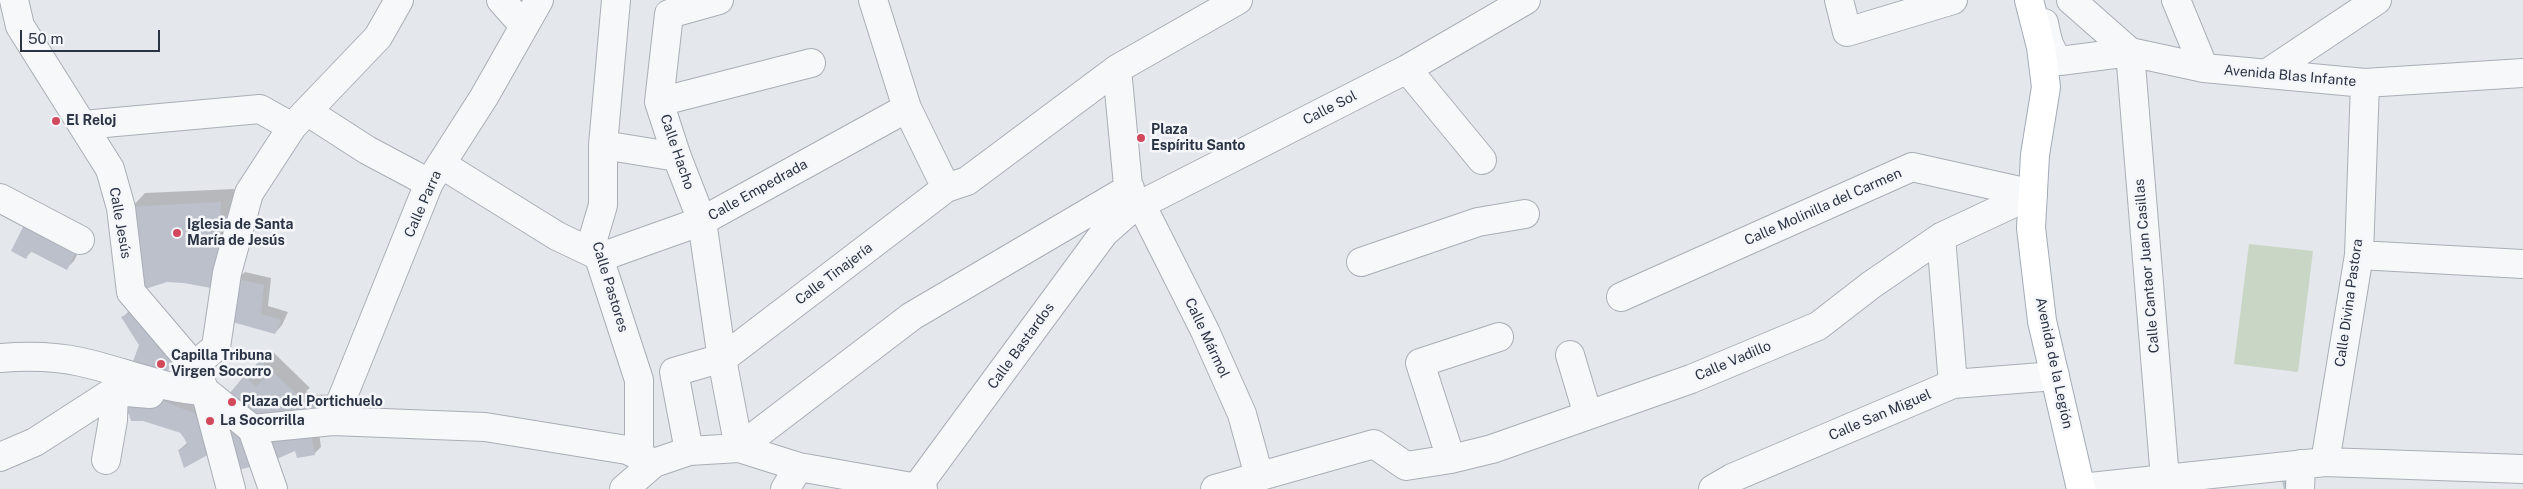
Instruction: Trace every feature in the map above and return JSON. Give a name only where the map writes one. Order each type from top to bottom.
[{"type":"main road","name":"Avenida de la Legión","points":[[2032,4],[2060,61],[2056,77],[2046,87]]},
{"type":"main road","name":"Avenida de la Legión","points":[[2032,4],[2041,47],[2046,87],[2035,156],[2031,228],[2042,321],[2081,488]]},
{"type":"street","name":"Calle Jesús","points":[[14,0],[20,26],[110,169],[121,208],[131,292],[194,366]]},
{"type":"street","points":[[231,489],[191,391],[194,366],[216,347],[227,273],[249,193],[300,119],[378,38],[399,0]]},
{"type":"street","points":[[501,0],[524,26]]},
{"type":"street","name":"Calle Parra","points":[[333,421],[435,173],[484,97],[539,0]]},
{"type":"street","name":"Calle Pastores","points":[[616,0],[603,146],[603,205],[593,239],[601,257],[639,380],[647,459]]},
{"type":"street","name":"Calle Hacho","points":[[719,0],[669,14],[660,102],[677,157],[702,221],[717,360],[739,448]]},
{"type":"street","points":[[873,0],[907,108],[946,188]]},
{"type":"street","name":"Calle Tinajería","points":[[717,360],[946,188],[967,181],[1117,69],[1238,0]]},
{"type":"street","points":[[1839,0],[1847,32],[1953,0]]},
{"type":"street","points":[[2071,0],[2130,52]]},
{"type":"street","points":[[2176,0],[2204,68]]},
{"type":"street","points":[[2266,74],[2376,0]]},
{"type":"street","name":"Calle Sol","points":[[1134,201],[1407,69],[1509,4]]},
{"type":"street","name":"Avenida Blas Infante","points":[[2060,61],[2130,52],[2204,68],[2365,83],[2523,73]]},
{"type":"street","name":"Calle Cantaor Juan Casillas","points":[[2130,52],[2165,479]]},
{"type":"street","points":[[660,102],[811,63]]},
{"type":"street","points":[[739,448],[912,316],[1134,201],[1117,69]]},
{"type":"street","points":[[1407,69],[1482,160]]},
{"type":"street","name":"Calle Divina Pastora","points":[[2308,472],[2359,256],[2365,83]]},
{"type":"street","name":"Calle Empedrada","points":[[601,257],[702,221],[907,108]]},
{"type":"street","points":[[83,125],[260,109],[300,119],[368,150],[435,173],[601,257]]},
{"type":"street","points":[[603,146],[677,157]]},
{"type":"street","name":"Calle Molinilla del Carmen","points":[[1621,297],[1912,167],[2033,194]]},
{"type":"street","name":"Calle Vadillo","points":[[1259,476],[1374,444],[1406,466],[1451,459],[1492,449],[1692,379],[1818,326],[1871,285],[1941,237],[2033,194]]},
{"type":"street","points":[[0,198],[80,240]]},
{"type":"street","name":"Calle Mármol","points":[[1134,201],[1205,331],[1242,414],[1259,476]]},
{"type":"street","name":"Calle Bastardos","points":[[920,488],[1104,233],[1134,201]]},
{"type":"street","points":[[1361,262],[1478,222],[1525,214]]},
{"type":"street","points":[[1941,237],[1953,384]]},
{"type":"street","points":[[2359,256],[2523,264]]},
{"type":"street","points":[[1451,459],[1420,363],[1499,337]]},
{"type":"street","points":[[1570,354],[1588,415]]},
{"type":"street","points":[[0,358],[25,356],[80,361],[191,391],[252,429],[333,421],[485,427],[627,450],[647,459],[689,451],[739,448],[792,478],[920,488]]},
{"type":"street","points":[[689,451],[674,372],[717,360]]},
{"type":"street","name":"Calle San Miguel","points":[[1726,485],[1953,384],[2055,376]]},
{"type":"street","points":[[0,457],[35,442],[114,391],[165,396],[191,391]]},
{"type":"street","points":[[106,460],[113,420],[114,391]]},
{"type":"street","points":[[252,429],[273,489]]},
{"type":"street","points":[[624,489],[647,459]]},
{"type":"street","points":[[2081,488],[2165,479],[2308,472],[2489,478],[2523,469]]},
{"type":"street","points":[[1215,489],[1259,476]]},
{"type":"street","points":[[2502,489],[2523,480]]},
{"type":"green space","points":[[2249,244],[2313,251],[2298,372],[2234,364]]},
{"type":"building","name":"Iglesia de Santa María de Jesús","points":[[221,202],[216,289],[167,282],[142,290],[130,207]]},
{"type":"building","points":[[24,225],[76,251],[67,270],[30,251],[26,259],[11,251]]},
{"type":"building","points":[[236,279],[264,285],[261,314],[281,320],[275,334],[229,321]]},
{"type":"building","points":[[133,311],[160,350],[175,359],[163,378],[132,364],[139,345],[121,317]]},
{"type":"building","points":[[260,360],[305,402],[332,401],[326,414],[257,421],[229,394],[244,376],[256,387],[265,378],[254,367]]},
{"type":"building","points":[[120,399],[160,400],[194,413],[213,452],[184,468],[178,450],[188,445],[181,433],[143,421],[131,421],[129,414],[121,416]]},
{"type":"building","points":[[235,423],[258,465],[234,471],[219,430]]},
{"type":"building","points":[[310,431],[315,455],[297,458],[295,451],[270,462],[264,437]]},
{"type":"building","points":[[2286,475],[2288,489],[2284,489],[2282,480],[2197,489]]},
{"type":"place","name":"El Reloj","points":[[56,121]]},
{"type":"place","name":"Plaza Espíritu Santo","points":[[1141,138]]},
{"type":"place","name":"Iglesia de Santa María de Jesús","points":[[177,233]]},
{"type":"place","name":"Capilla Tribuna Virgen Socorro","points":[[161,364]]},
{"type":"place","name":"Plaza del Portichuelo","points":[[232,402]]},
{"type":"place","name":"La Socorrilla","points":[[210,421]]}]
